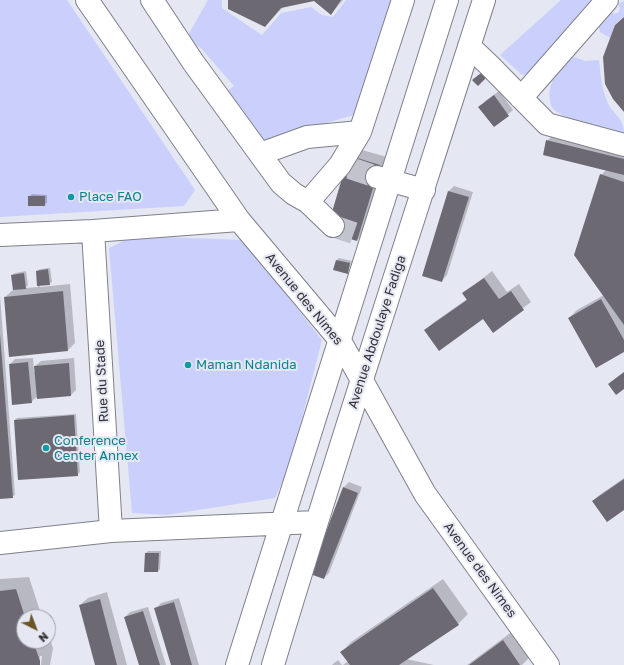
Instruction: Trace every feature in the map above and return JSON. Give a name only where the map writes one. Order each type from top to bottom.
[{"type":"street","name":"Avenue des Nimes","points":[[87,0],[239,220],[339,339],[425,494],[548,665]]},
{"type":"street","points":[[152,0],[193,62],[281,183],[294,194],[308,202],[333,226]]},
{"type":"street","points":[[308,202],[345,167],[360,132],[403,0]]},
{"type":"street","points":[[237,665],[357,283],[365,237],[383,179],[447,0]]},
{"type":"street","name":"Avenue Abdoulaye Fadiga","points":[[272,665],[389,291],[424,190],[484,0]]},
{"type":"street","points":[[521,98],[607,0]]},
{"type":"street","points":[[469,46],[489,64],[547,124],[624,145]]},
{"type":"street","points":[[260,154],[307,137],[360,132]]},
{"type":"street","points":[[383,179],[424,190]]},
{"type":"street","points":[[0,235],[93,231],[239,220]]},
{"type":"street","name":"Rue du Stade","points":[[93,231],[111,531]]},
{"type":"street","points":[[357,283],[389,291]]},
{"type":"street","points":[[0,543],[111,531],[281,522],[316,522]]},
{"type":"shaded area","points":[[0,0],[67,0],[195,190],[184,206],[0,217]]},
{"type":"shaded area","points":[[208,0],[222,0],[222,8],[262,35],[281,13],[311,7],[322,15],[333,17],[346,0],[397,0],[357,114],[261,142],[223,94],[234,86],[201,48],[186,39]]},
{"type":"shaded area","points":[[561,0],[597,0],[530,74],[522,75],[500,55]]},
{"type":"shaded area","points":[[624,1],[624,17],[615,24],[610,38],[600,32],[599,26],[611,11],[614,14],[619,12],[620,8],[618,4]]},
{"type":"shaded area","points":[[574,57],[585,61],[599,60],[605,96],[609,105],[620,119],[624,133],[571,119],[563,116],[553,108],[550,103],[550,92],[553,80],[564,65]]},
{"type":"shaded area","points":[[134,236],[243,240],[322,340],[290,465],[275,498],[166,515],[132,513],[109,248]]},
{"type":"building","points":[[228,0],[341,0],[331,15],[314,1],[281,8],[265,27],[228,9]]},
{"type":"building","points":[[624,17],[624,112],[613,99],[605,84],[603,57],[615,25]]},
{"type":"building","points":[[481,73],[486,78],[478,86],[472,80]]},
{"type":"building","points":[[494,95],[509,116],[494,127],[478,107]]},
{"type":"building","points":[[546,140],[624,159],[624,175],[543,155]]},
{"type":"building","points":[[354,157],[380,165],[357,241],[331,233],[337,213],[332,212],[343,175],[348,177]]},
{"type":"building","points":[[600,174],[624,182],[624,325],[574,255]]},
{"type":"building","points":[[448,191],[469,197],[442,282],[422,276]]},
{"type":"building","points":[[28,196],[45,196],[45,206],[28,206]]},
{"type":"building","points":[[336,260],[350,263],[348,274],[333,270]]},
{"type":"building","points":[[48,269],[50,285],[37,286],[36,271]]},
{"type":"building","points":[[24,273],[26,289],[13,290],[11,275]]},
{"type":"building","points":[[484,278],[499,299],[511,291],[524,310],[493,333],[483,319],[439,351],[424,330],[467,300],[462,293]]},
{"type":"building","points":[[63,291],[68,351],[9,357],[4,297]]},
{"type":"building","points":[[601,299],[624,340],[624,352],[596,368],[568,318]]},
{"type":"building","points":[[0,334],[13,498],[0,499]]},
{"type":"building","points":[[28,362],[32,403],[12,405],[9,364]]},
{"type":"building","points":[[69,363],[71,396],[37,399],[34,366]]},
{"type":"building","points":[[624,372],[624,389],[616,395],[608,384]]},
{"type":"building","name":"Conference Center Annex","points":[[74,415],[78,476],[18,480],[14,420]]},
{"type":"building","points":[[624,479],[624,510],[607,522],[592,501]]},
{"type":"building","points":[[343,487],[358,493],[324,579],[310,574]]},
{"type":"building","points":[[145,553],[159,553],[158,572],[144,572]]},
{"type":"building","points":[[433,588],[459,625],[399,665],[350,665],[340,652]]},
{"type":"building","points":[[16,589],[22,609],[16,609],[16,649],[36,649],[40,665],[0,665],[0,591]]},
{"type":"building","points":[[100,599],[117,665],[95,665],[79,605]]},
{"type":"building","points":[[174,602],[192,665],[171,665],[154,608]]},
{"type":"building","points":[[143,611],[160,665],[139,665],[124,617]]},
{"type":"building","points":[[503,640],[520,665],[469,665]]},
{"type":"tunnel","points":[[350,168],[377,177]]},
{"type":"tunnel","points":[[333,226],[359,235]]},
{"type":"place","name":"Place FAO","points":[[71,197]]},
{"type":"place","name":"Maman Ndanida","points":[[188,365]]},
{"type":"place","name":"Conference Center Annex","points":[[46,448]]}]
